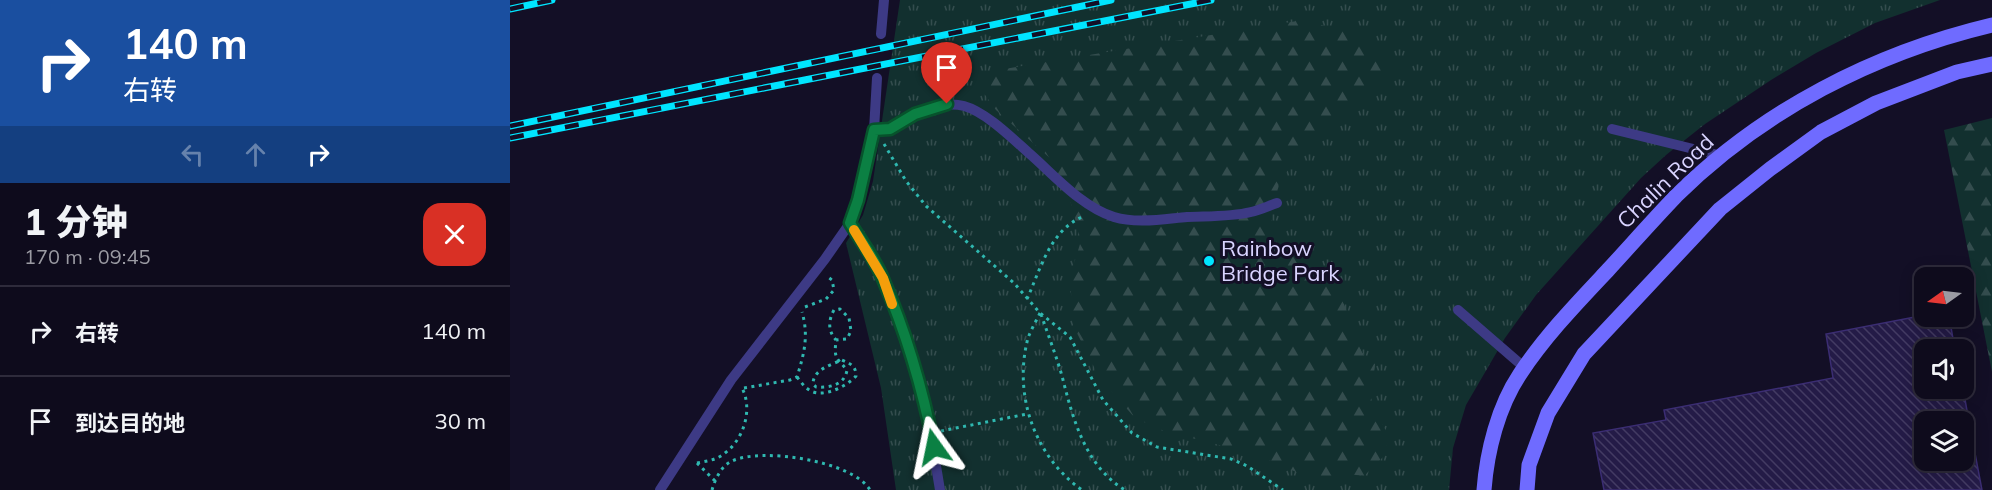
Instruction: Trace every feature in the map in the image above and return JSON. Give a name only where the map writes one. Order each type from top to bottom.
[{"type":"street","name":"Chalin Road","points":[[1484,490],[1486,465],[1499,418],[1519,375],[1552,331],[1677,196],[1722,156],[1782,112],[1840,78],[1897,53],[1953,34],[1992,25]]},
{"type":"street","points":[[1527,490],[1529,465],[1548,413],[1584,354],[1720,209],[1821,132],[1876,103],[1957,72],[1992,64]]},
{"type":"lane","points":[[881,34],[884,0]]},
{"type":"lane","points":[[660,490],[731,380],[850,223],[860,192],[874,130],[877,78]]},
{"type":"lane","points":[[874,130],[890,129],[915,114],[931,108],[947,104],[963,106],[978,112],[1080,198],[1114,217],[1132,220],[1220,216],[1252,212],[1277,203]]},
{"type":"lane","points":[[1612,129],[1722,156]]},
{"type":"lane","points":[[850,223],[883,278],[913,364],[931,433],[940,490]]},
{"type":"lane","points":[[1458,310],[1524,368]]},
{"type":"path","points":[[874,130],[889,150],[906,181],[926,206],[1014,283],[1040,313],[1070,337],[1103,400],[1132,433],[1146,442],[1174,451],[1231,459],[1283,490]]},
{"type":"path","points":[[1028,298],[1058,233],[1077,219],[1100,211]]},
{"type":"path","points":[[731,380],[744,388],[797,377],[805,352],[806,335],[801,309],[826,299],[834,290],[832,280],[817,269]]},
{"type":"path","points":[[797,377],[815,393],[831,391],[851,382],[856,376],[856,370],[843,360],[838,362],[815,375],[813,384],[816,387],[828,387],[841,382],[847,375],[847,370],[838,362],[835,355],[836,340],[829,330],[834,310],[840,309],[849,318],[852,331],[847,339],[836,340]]},
{"type":"path","points":[[1040,313],[1029,336],[1025,356],[1023,384],[1027,414],[1035,435],[1052,462],[1082,490]]},
{"type":"path","points":[[1040,313],[1053,346],[1067,402],[1079,434],[1101,472],[1125,490]]},
{"type":"path","points":[[697,463],[711,460],[725,453],[739,437],[744,427],[746,412],[744,388]]},
{"type":"path","points":[[931,433],[1027,414]]},
{"type":"path","points":[[686,451],[715,481]]},
{"type":"path","points":[[712,490],[715,481],[727,464],[741,457],[766,455],[797,458],[832,466],[856,475],[870,490]]},
{"type":"green space","name":"Rainbow Bridge Park","points":[[900,0],[1940,0],[1875,23],[1816,53],[1705,124],[1641,178],[1536,295],[1505,338],[1466,405],[1453,448],[1449,490],[896,490],[881,388],[846,243],[863,215],[873,181]]},
{"type":"green space","points":[[1303,20],[1348,32],[1399,64],[1355,101],[1326,132],[1298,153],[1277,188],[1271,220],[1293,245],[1336,283],[1362,352],[1375,364],[1370,389],[1371,398],[1389,436],[1384,456],[1364,476],[1340,473],[1312,479],[1255,454],[1164,431],[1135,418],[1099,377],[1073,325],[1070,276],[1081,241],[1071,204],[1051,159],[996,110],[975,81],[980,73]]},
{"type":"green space","points":[[1992,118],[1992,372],[1974,281],[1974,267],[1971,267],[1944,130]]},
{"type":"building","points":[[1914,317],[1914,327],[1951,327],[1953,339],[1914,339],[1914,399],[1965,399],[1967,411],[1914,411],[1914,471],[1974,471],[1974,448],[1982,490],[1604,490],[1593,433],[1666,420],[1664,410],[1833,378],[1826,334]]},
{"type":"railway","points":[[510,9],[552,0]]},
{"type":"railway","points":[[510,126],[1111,0]]},
{"type":"railway","points":[[510,138],[1211,0]]},
{"type":"slow traffic","points":[[854,230],[883,278],[892,304]]},
{"type":"place","name":"Rainbow Bridge Park","points":[[1209,261]]},
{"type":"route","points":[[934,447],[913,364],[883,278],[850,223],[858,200],[874,130],[890,129],[915,114],[947,104]]}]
